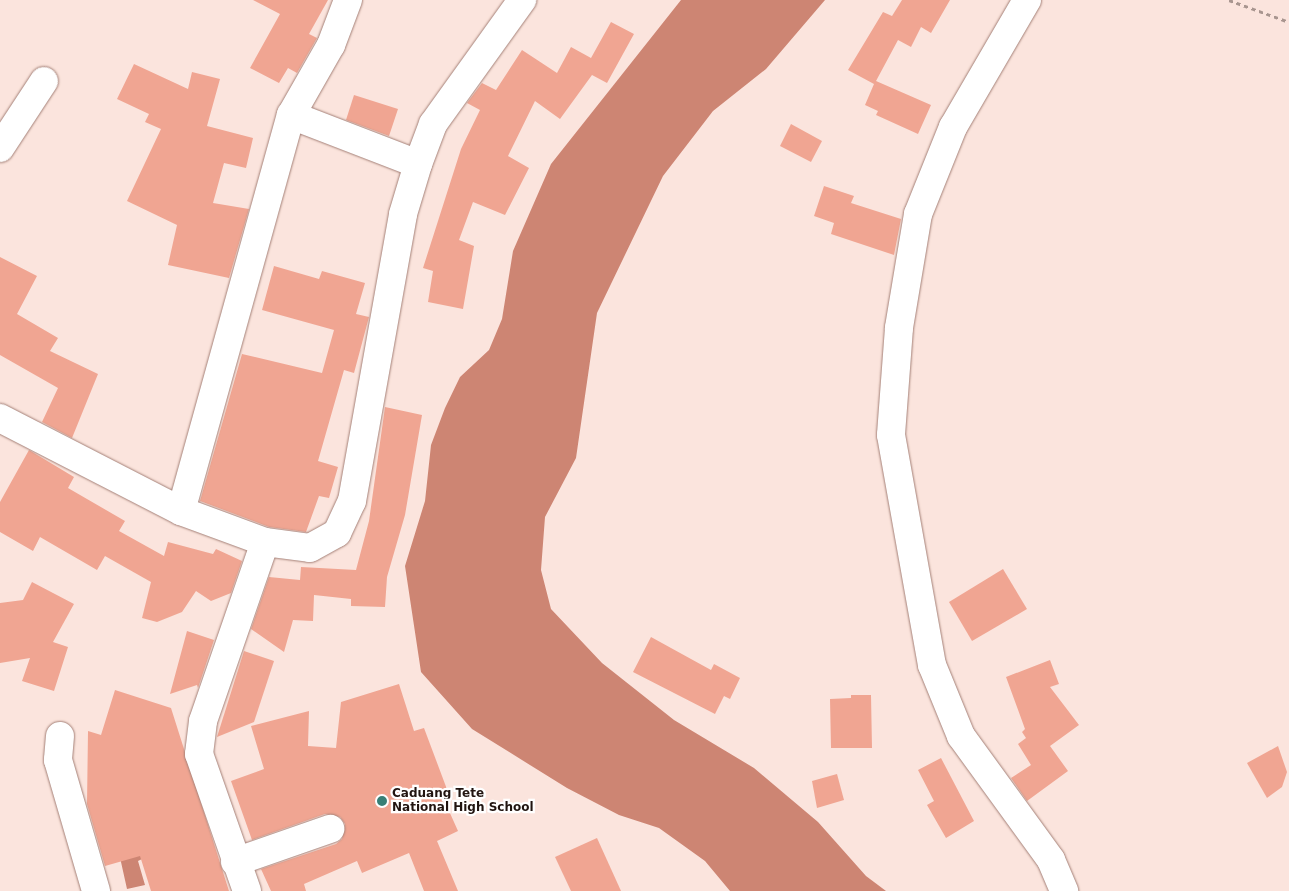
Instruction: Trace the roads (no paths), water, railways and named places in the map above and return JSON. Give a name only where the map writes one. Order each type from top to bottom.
[{"type":"street","points":[[181,511],[291,115],[331,45],[348,0]]},
{"type":"street","points":[[4,428],[181,511],[265,542],[310,548],[337,533],[352,501],[403,214],[418,164],[433,124],[522,0]]},
{"type":"street","points":[[1027,0],[953,127],[918,214],[898,328],[892,435],[932,665],[960,736],[1051,860],[1064,891]]},
{"type":"street","points":[[0,148],[44,81]]},
{"type":"street","points":[[291,115],[418,164]]},
{"type":"street","points":[[247,891],[235,862],[199,754],[203,721],[265,542]]},
{"type":"street","points":[[60,736],[58,760],[96,891]]},
{"type":"street","points":[[235,862],[330,829]]},
{"type":"place","name":"Caduang Tete National High School","points":[[382,801]]}]
